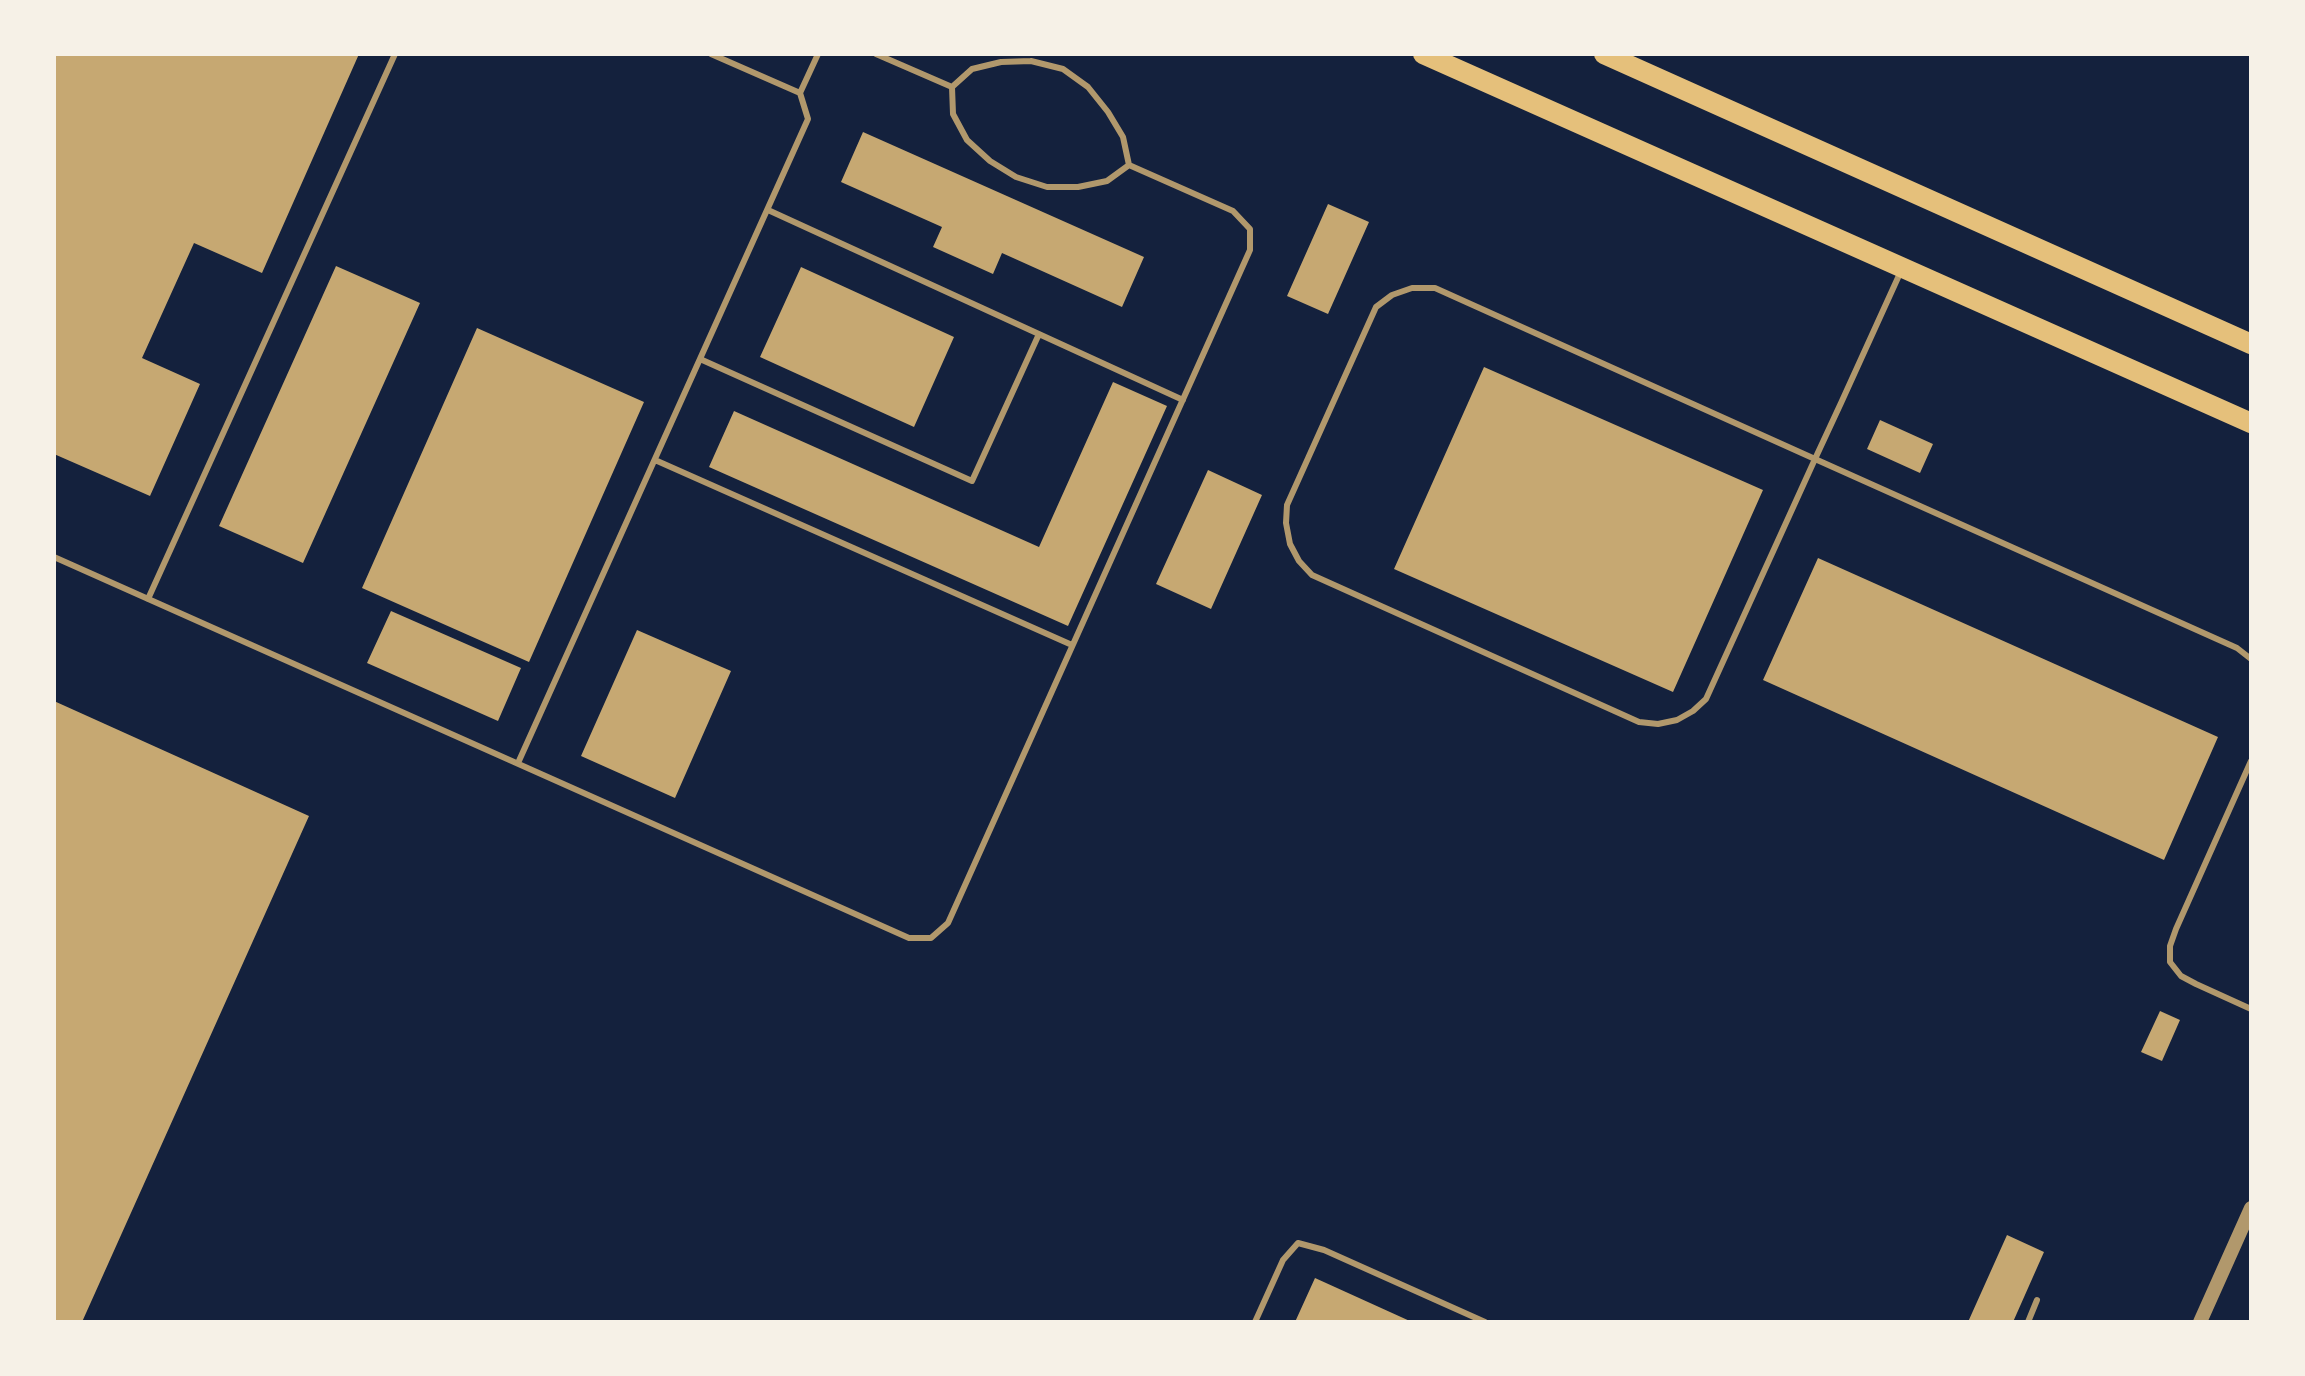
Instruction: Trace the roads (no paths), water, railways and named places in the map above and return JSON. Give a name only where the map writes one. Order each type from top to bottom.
[{"type":"main road","points":[[1423,54],[2251,423]]},
{"type":"main road","points":[[1604,54],[2251,344]]},
{"type":"street","points":[[2200,1322],[2251,1208]]},
{"type":"lane","points":[[148,599],[395,54]]},
{"type":"lane","points":[[711,54],[800,93]]},
{"type":"lane","points":[[518,763],[808,119],[800,93],[818,54]]},
{"type":"lane","points":[[876,54],[952,87]]},
{"type":"lane","points":[[952,87],[972,69],[1001,62],[1031,61],[1063,69],[1088,87],[1108,112],[1123,137],[1129,165]]},
{"type":"lane","points":[[952,87],[953,114],[967,140],[990,161],[1016,177],[1047,187],[1078,187],[1107,181],[1129,165]]},
{"type":"lane","points":[[54,557],[909,938],[931,938],[948,923],[1250,250],[1250,229],[1233,211],[1129,165]]},
{"type":"lane","points":[[768,210],[1183,400]]},
{"type":"lane","points":[[1902,267],[1815,459],[1706,699],[1677,720],[1658,724],[1639,722],[1312,575],[1299,561],[1290,544],[1287,505],[1376,307],[1392,295],[1412,288],[1435,288],[1815,459],[2237,648],[2251,659]]},
{"type":"lane","points":[[700,359],[972,481],[1039,334]]},
{"type":"lane","points":[[655,460],[1072,645]]},
{"type":"lane","points":[[2251,761],[2170,946],[2170,962],[2181,976],[2251,1009]]},
{"type":"lane","points":[[1255,1322],[1283,1260],[1298,1243],[1324,1250],[1485,1322]]},
{"type":"lane","points":[[2028,1322],[2037,1300]]}]
